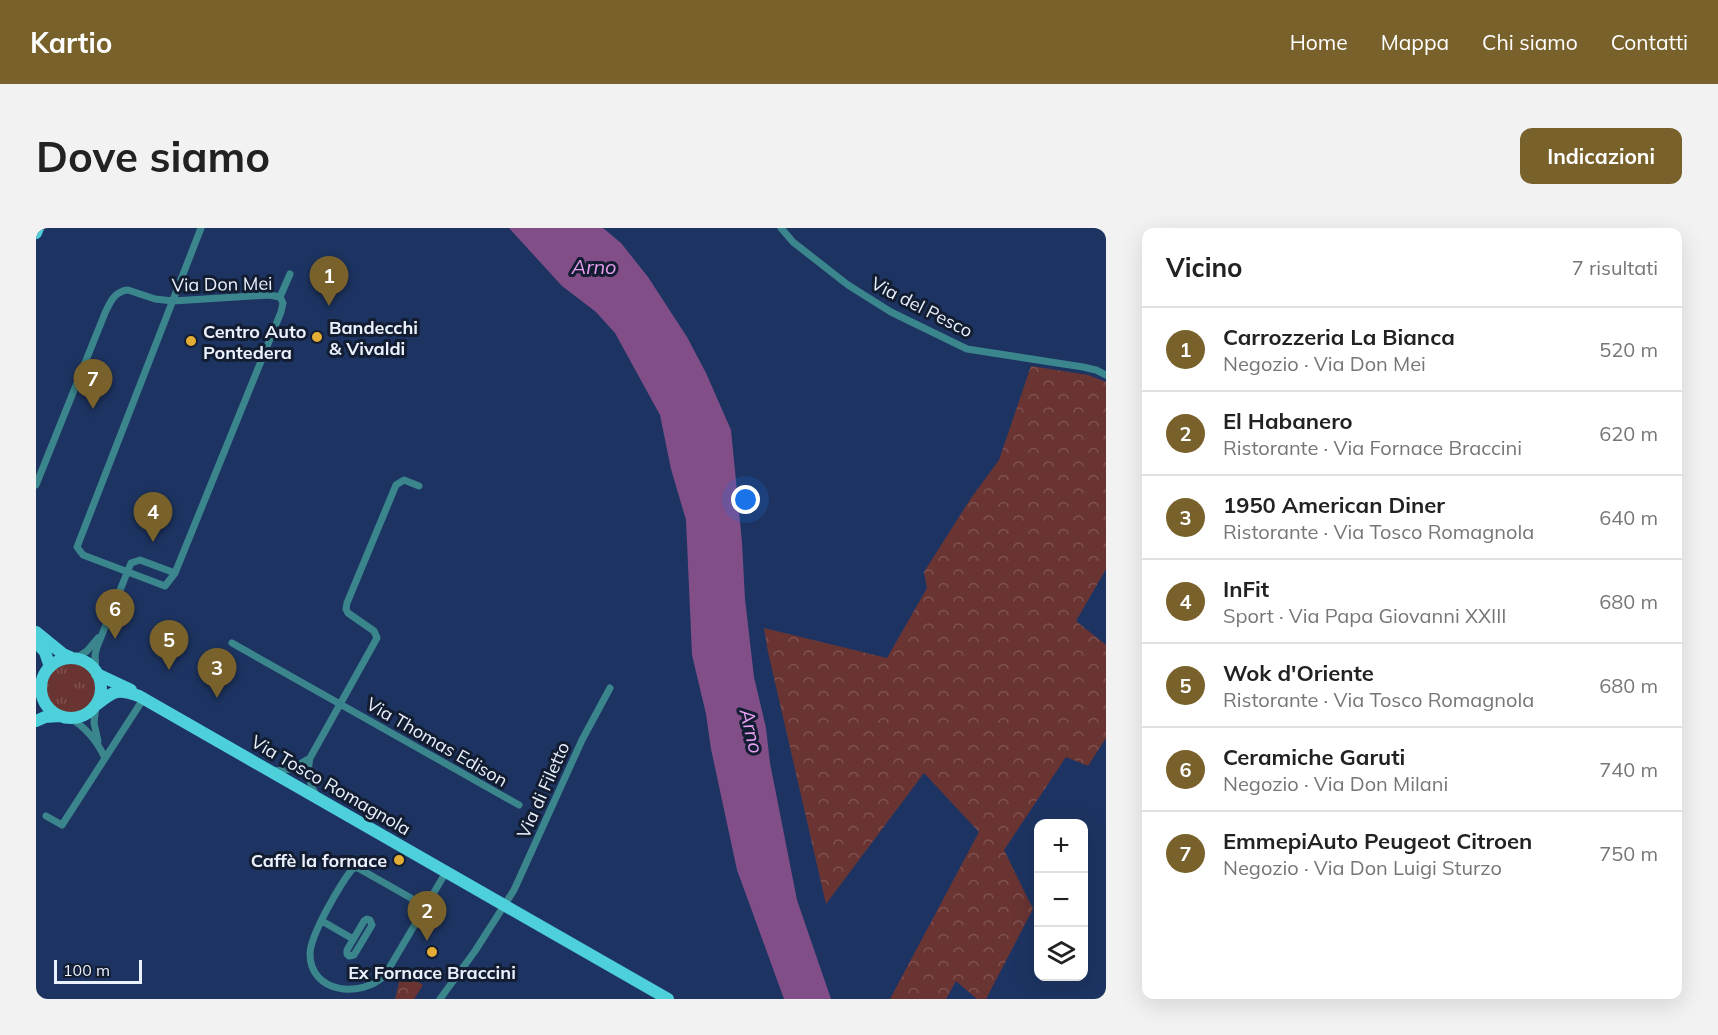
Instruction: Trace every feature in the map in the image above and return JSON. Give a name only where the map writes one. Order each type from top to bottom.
[{"type":"main road","points":[[36,233],[38,228]]},
{"type":"main road","points":[[36,632],[63,654],[85,662],[97,673],[101,688],[96,705],[85,715],[45,717],[36,722]]},
{"type":"main road","points":[[36,642],[45,652],[50,667]]},
{"type":"main road","points":[[36,706],[42,679],[50,667],[60,660],[74,658]]},
{"type":"main road","name":"Via Tosco Romagnola","points":[[97,673],[129,689],[139,700]]},
{"type":"main road","points":[[41,688],[45,703],[51,711],[65,717]]},
{"type":"main road","name":"Via Tosco Romagnola","points":[[96,705],[115,692],[126,691],[267,768],[297,780],[319,799],[668,999]]},
{"type":"street","points":[[97,673],[95,655],[127,571],[132,563],[140,560],[175,573],[165,586],[127,571],[83,555],[78,550],[77,544],[201,228]]},
{"type":"street","name":"Via del Pesco","points":[[780,228],[793,242],[848,285],[891,312],[967,349],[1083,367],[1106,375]]},
{"type":"street","points":[[280,297],[290,274]]},
{"type":"street","name":"Via Don Mei","points":[[36,485],[110,303],[118,293],[125,290],[154,299],[173,301],[269,295],[280,297],[283,307],[278,322],[175,573]]},
{"type":"street","points":[[319,799],[309,780],[310,758],[377,640],[375,632],[350,615],[346,611],[346,606],[395,487],[404,480],[419,486]]},
{"type":"street","points":[[74,658],[91,648],[103,631]]},
{"type":"street","name":"Via Thomas Edison","points":[[232,643],[519,805]]},
{"type":"street","name":"Via di Filetto","points":[[440,999],[504,905],[521,874],[582,740],[610,688]]},
{"type":"street","points":[[46,816],[62,825],[139,700]]},
{"type":"street","points":[[96,705],[94,723],[105,758]]},
{"type":"street","points":[[65,717],[83,727],[100,747]]},
{"type":"street","points":[[267,768],[279,771],[288,770],[310,758]]},
{"type":"street","points":[[297,767],[294,772],[297,780],[308,767]]},
{"type":"street","points":[[425,906],[354,867],[322,921],[311,945],[310,957],[318,976],[329,987],[340,992],[356,993],[372,987],[383,978],[446,872]]},
{"type":"street","points":[[370,920],[371,926],[354,955],[351,956],[347,954],[347,951],[354,939],[364,921],[370,920]]},
{"type":"street","points":[[322,921],[354,939]]},
{"type":"green space","points":[[1031,366],[1088,375],[1106,382],[1106,569],[1076,621],[1106,645],[1106,738],[1088,766],[1066,757],[1004,850],[1033,909],[986,999],[977,999],[956,981],[946,999],[890,999],[979,832],[924,773],[826,904],[764,628],[887,658],[927,588],[924,572],[971,498],[999,460]]},
{"type":"green space","points":[[71,663],[85,667],[92,674],[96,688],[92,702],[85,709],[71,713],[57,709],[50,702],[46,688],[50,674],[57,667]]},
{"type":"green space","points":[[398,970],[423,985],[414,999],[395,999],[399,983]]},
{"type":"water","name":"Arno","points":[[509,228],[603,228],[621,243],[648,277],[687,337],[731,430],[754,677],[766,728],[770,763],[797,900],[831,999],[784,999],[737,870],[692,655],[686,520],[671,469],[660,415],[615,333],[596,312],[562,286]]},
{"type":"place","name":"Carrozzeria La Bianca","points":[[329,306]]},
{"type":"place","name":"Bandecchi & Vivaldi","points":[[317,337]]},
{"type":"place","name":"Centro Auto Pontedera","points":[[191,341]]},
{"type":"place","name":"EmmepiAuto Peugeot Citroen","points":[[93,409]]},
{"type":"place","name":"InFit","points":[[153,542]]},
{"type":"place","name":"Ceramiche Garuti","points":[[115,639]]},
{"type":"place","name":"Wok d'Oriente","points":[[169,670]]},
{"type":"place","name":"1950 American Diner","points":[[217,698]]},
{"type":"place","name":"Caffè la fornace","points":[[399,860]]},
{"type":"place","name":"El Habanero","points":[[427,941]]},
{"type":"place","name":"Ex Fornace Braccini","points":[[432,952]]}]
